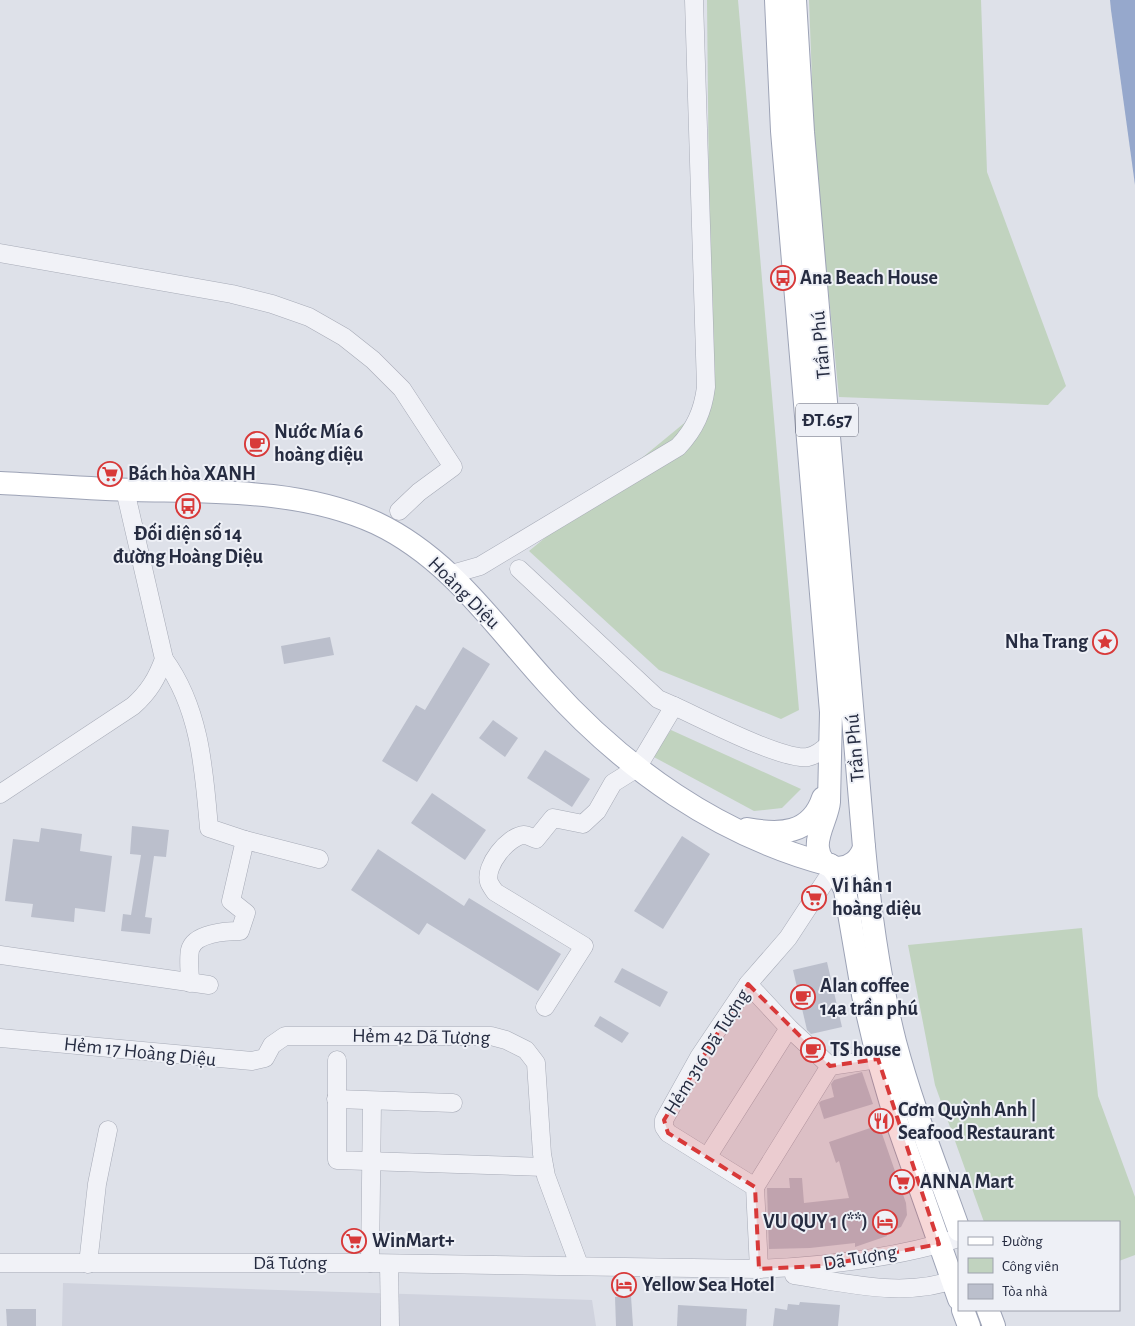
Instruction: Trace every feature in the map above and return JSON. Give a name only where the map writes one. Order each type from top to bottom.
[{"type":"main road","name":"Trần Phú","points":[[776,0],[782,131],[829,692],[830,778],[828,816],[820,832]]},
{"type":"main road","name":"Trần Phú","points":[[795,0],[803,132],[863,843],[871,914],[895,1042],[911,1095],[958,1227]]},
{"type":"main road","name":"Hoàng Diệu","points":[[0,483],[125,490],[240,492],[299,499],[349,512],[393,532],[452,574],[576,714],[602,740],[675,796],[732,824],[761,834],[791,839],[807,838],[820,832]]},
{"type":"main road","points":[[732,824],[777,832],[803,826],[812,819],[820,807],[830,778]]},
{"type":"main road","points":[[820,832],[832,823],[840,822],[854,826],[863,843],[862,854],[852,865],[828,873],[850,910],[862,995],[878,1059],[894,1114],[949,1241],[957,1286]]},
{"type":"main road","name":"Hoàng Diệu","points":[[732,824],[751,837],[828,873]]},
{"type":"main road","name":"ĐT.657","points":[[820,832],[818,847],[828,873]]},
{"type":"main road","points":[[963,1311],[968,1326]]},
{"type":"main road","points":[[988,1311],[994,1326]]},
{"type":"street","points":[[452,574],[480,566],[678,447],[690,434],[700,417],[706,387],[694,0]]},
{"type":"street","points":[[0,253],[232,294],[272,304],[309,317],[344,337],[373,360],[402,389],[453,467],[419,492],[400,511]]},
{"type":"street","points":[[125,490],[164,659],[185,691],[204,768],[209,828],[245,840],[319,859]]},
{"type":"street","points":[[519,569],[658,699],[786,756],[808,757],[823,750],[830,742]]},
{"type":"street","points":[[0,794],[133,706],[147,693],[164,659]]},
{"type":"street","points":[[545,1008],[584,946],[495,892],[488,881],[496,856],[510,840],[525,835],[536,839],[553,818],[583,824],[598,811],[613,783],[637,768],[674,706]]},
{"type":"street","points":[[190,982],[190,949],[194,943],[222,931],[240,931],[244,922],[246,913],[231,900],[245,840]]},
{"type":"street","name":"Hẻm 316 Dã Tượng","points":[[755,1187],[708,1156],[668,1133],[664,1127],[664,1120],[699,1058],[748,984],[788,938],[828,873]]},
{"type":"street","points":[[0,955],[209,985]]},
{"type":"street","points":[[748,984],[789,1028],[830,1066]]},
{"type":"street","points":[[708,1156],[789,1028]]},
{"type":"street","name":"Hẻm 42 Dã Tượng","points":[[272,1046],[285,1036],[491,1036],[506,1040],[526,1050],[536,1063],[544,1166],[579,1265]]},
{"type":"street","name":"Hẻm 17 Hoàng Diệu","points":[[0,1038],[229,1060],[265,1058],[272,1046]]},
{"type":"street","points":[[759,1269],[755,1187],[830,1066],[878,1059]]},
{"type":"street","points":[[337,1060],[337,1160],[544,1166]]},
{"type":"street","points":[[336,1099],[372,1102],[453,1103]]},
{"type":"street","points":[[370,1263],[372,1102]]},
{"type":"street","points":[[88,1264],[97,1184],[108,1130]]},
{"type":"street","name":"Dã Tượng","points":[[0,1263],[370,1263],[759,1269],[821,1266],[949,1241]]},
{"type":"street","points":[[389,1264],[390,1326]]},
{"type":"street","name":"Dã Tượng","points":[[759,1269],[896,1289],[957,1286]]},
{"type":"highlighted area","points":[[748,984],[830,1066],[878,1059],[939,1244],[821,1266],[759,1269],[755,1187],[668,1133],[664,1120]]},
{"type":"shaded area","points":[[63,1283],[592,1300],[596,1326],[62,1326]]},
{"type":"green space","points":[[707,0],[738,0],[799,710],[781,719],[659,670],[529,551],[711,401]]},
{"type":"green space","points":[[809,0],[981,0],[987,172],[1066,386],[1048,405],[839,397],[815,158]]},
{"type":"green space","points":[[671,730],[801,789],[782,808],[754,811],[652,756]]},
{"type":"green space","points":[[1082,928],[1098,1096],[1135,1197],[1135,1255],[1120,1261],[1120,1221],[984,1221],[935,1085],[908,945]]},
{"type":"water","points":[[1110,0],[1135,0],[1135,185],[1111,10]]},
{"type":"building","points":[[330,637],[334,655],[284,664],[281,646]]},
{"type":"building","points":[[463,647],[490,664],[417,782],[382,761],[416,705],[425,710]]},
{"type":"building","points":[[493,720],[518,738],[505,757],[479,738]]},
{"type":"building","points":[[545,750],[590,779],[572,807],[527,778]]},
{"type":"building","points":[[432,793],[486,830],[465,860],[411,823]]},
{"type":"building","points":[[132,826],[169,830],[166,857],[154,856],[145,917],[152,918],[150,934],[121,931],[123,914],[131,915],[141,855],[130,854]]},
{"type":"building","points":[[41,828],[82,834],[80,851],[112,856],[105,912],[75,908],[74,922],[31,917],[33,904],[5,901],[13,839],[39,842]]},
{"type":"building","points":[[682,836],[710,854],[663,929],[634,911]]},
{"type":"building","points":[[378,849],[464,906],[469,898],[561,954],[538,991],[427,923],[419,935],[351,890]]},
{"type":"building","points":[[827,962],[842,1027],[811,1034],[807,1030],[793,970]]},
{"type":"building","points":[[622,968],[668,992],[660,1007],[614,982]]},
{"type":"building","points":[[600,1016],[629,1033],[622,1043],[594,1026]]},
{"type":"building","points":[[862,1072],[873,1104],[824,1119],[819,1103],[834,1097],[831,1084],[834,1080]]},
{"type":"building","points":[[879,1125],[906,1203],[907,1215],[901,1227],[886,1233],[887,1236],[855,1247],[855,1243],[810,1248],[769,1249],[767,1188],[790,1188],[789,1178],[802,1178],[804,1203],[849,1198],[839,1161],[836,1163],[829,1142]]},
{"type":"building","points":[[631,1296],[633,1326],[616,1326],[615,1297]]},
{"type":"building","points":[[800,1302],[840,1305],[838,1326],[773,1326],[775,1308],[787,1310],[788,1304],[799,1305]]},
{"type":"building","points":[[678,1305],[747,1309],[746,1326],[677,1326]]},
{"type":"building","points":[[6,1309],[36,1309],[36,1326],[7,1326]]},
{"type":"place","name":"Ana Beach House","points":[[783,278]]},
{"type":"place","name":"Nước Mía 6 hoàng diệu","points":[[257,444]]},
{"type":"place","name":"Bách hòa XANH","points":[[110,474]]},
{"type":"place","name":"Đối diện số 14 đường Hoàng Diệu","points":[[188,506]]},
{"type":"place","name":"Nha Trang","points":[[1105,642]]},
{"type":"place","name":"Vi hân 1 hoàng diệu","points":[[814,898]]},
{"type":"place","name":"Alan coffee 14a trần phú","points":[[803,997]]},
{"type":"place","name":"TS house","points":[[813,1050]]},
{"type":"place","name":"Cơm Quỳnh Anh | Seafood Restaurant","points":[[881,1121]]},
{"type":"place","name":"ANNA Mart","points":[[902,1182]]},
{"type":"place","name":"VU QUY 1 (**)","points":[[885,1222]]},
{"type":"place","name":"WinMart+","points":[[354,1241]]},
{"type":"place","name":"Yellow Sea Hotel","points":[[624,1285]]}]
